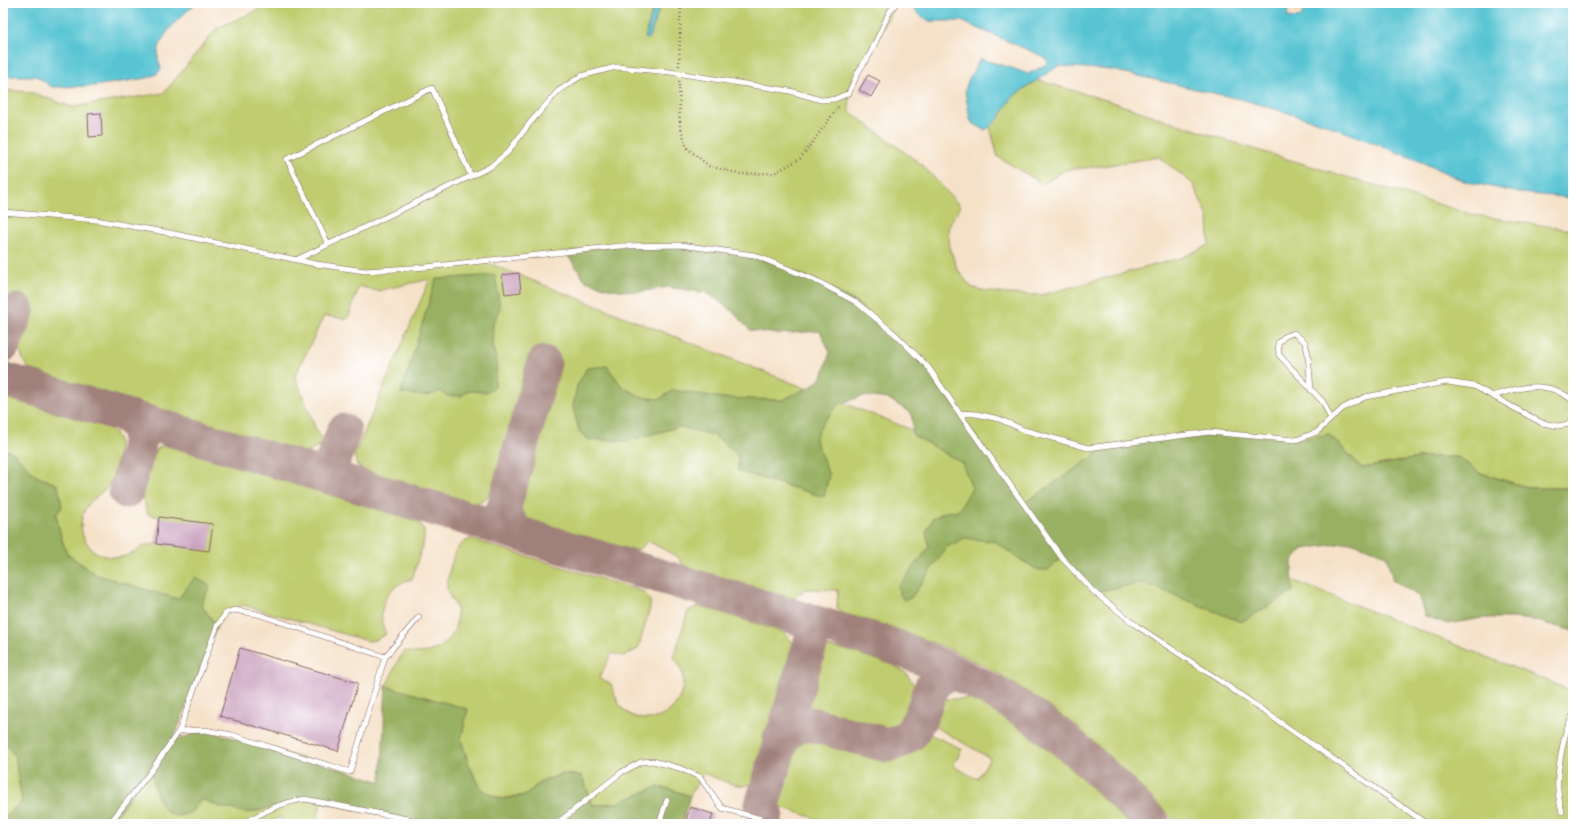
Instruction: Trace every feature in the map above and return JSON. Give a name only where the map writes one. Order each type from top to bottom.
[{"type":"lane","points":[[296,260],[490,167],[508,152],[529,124],[558,91],[582,76],[616,67],[678,74],[790,91],[821,100],[835,99],[849,93],[858,72],[870,54],[889,13],[896,3]]},
{"type":"lane","points":[[328,244],[287,159],[432,88],[470,176]]},
{"type":"lane","points":[[3,212],[96,220],[170,233],[296,260],[365,271],[426,267],[620,246],[681,245],[754,255],[815,280],[856,302],[896,335],[928,367],[1062,558],[1094,592],[1137,626],[1219,680],[1427,824]]},
{"type":"lane","points":[[1311,390],[1308,354],[1305,342],[1294,333],[1284,336],[1278,343],[1279,355],[1311,390],[1323,402],[1331,419]]},
{"type":"lane","points":[[959,413],[976,414],[999,419],[1024,430],[1088,448],[1209,432],[1296,440],[1317,432],[1343,408],[1365,397],[1447,382],[1474,386],[1542,423],[1558,426],[1569,424],[1573,416]]},
{"type":"lane","points":[[1492,396],[1528,386],[1544,387],[1558,390],[1573,402]]},
{"type":"lane","points":[[109,824],[151,771],[179,731],[217,626],[226,613],[234,610],[257,614],[385,657]]},
{"type":"lane","points":[[179,731],[205,730],[232,735],[350,772],[385,657],[419,617]]},
{"type":"lane","points":[[1562,812],[1560,805],[1558,776],[1565,740],[1573,714]]},
{"type":"lane","points":[[556,824],[622,772],[641,762],[653,761],[679,768],[700,777],[722,808],[776,823]]},
{"type":"lane","points":[[243,824],[272,807],[290,801],[305,799],[433,824]]},
{"type":"lane","points":[[659,824],[667,800]]},
{"type":"path","points":[[681,3],[681,38],[678,74],[680,124],[687,148],[710,166],[740,174],[774,173],[800,159],[849,93]]},
{"type":"green space","points":[[274,3],[655,3],[646,32],[650,35],[661,3],[896,3],[870,54],[850,84],[849,111],[922,165],[961,207],[953,218],[948,229],[950,248],[957,269],[971,287],[985,291],[1008,294],[1041,295],[1181,258],[1209,245],[1208,217],[1193,184],[1159,157],[1065,170],[1043,184],[998,157],[990,127],[999,118],[1012,97],[1037,80],[1109,101],[1247,147],[1474,215],[1573,230],[1573,488],[1530,488],[1480,473],[1458,457],[1424,457],[1362,468],[1329,434],[1051,485],[1573,691],[1573,824],[1178,824],[1108,755],[1075,725],[1031,694],[987,667],[947,648],[892,627],[842,613],[837,608],[838,590],[805,589],[796,597],[789,598],[688,568],[683,565],[678,557],[648,541],[638,550],[628,549],[526,517],[519,509],[518,500],[553,378],[487,497],[477,503],[470,503],[364,471],[357,465],[354,456],[430,279],[377,291],[359,286],[348,319],[324,316],[295,376],[315,427],[321,437],[322,443],[309,452],[301,453],[30,369],[24,362],[17,347],[3,330],[3,90],[30,92],[72,107],[164,93],[217,28]],"holes":[[[681,245],[928,367],[993,462],[483,261]]]},
{"type":"green space","points":[[681,245],[754,255],[815,280],[856,302],[928,367],[1023,504],[1109,446],[1209,432],[1296,440],[1329,434],[1362,468],[1424,457],[1458,457],[1480,473],[1530,488],[1573,488],[1573,631],[1533,620],[1482,618],[1448,624],[1425,616],[1418,596],[1393,580],[1386,555],[1351,542],[1303,549],[1292,561],[1293,592],[1241,622],[1144,583],[1094,592],[1062,558],[1048,570],[1038,570],[1016,557],[996,542],[965,538],[947,547],[911,598],[904,600],[899,594],[898,587],[929,547],[926,532],[933,518],[945,512],[958,511],[972,488],[962,463],[913,435],[912,414],[889,399],[864,396],[839,404],[822,424],[815,439],[829,475],[824,497],[738,471],[738,455],[714,435],[679,427],[626,441],[589,440],[579,431],[573,406],[577,386],[587,368],[607,366],[621,385],[641,397],[660,399],[673,390],[724,398],[782,400],[812,386],[822,377],[830,352],[820,331],[777,334],[750,330],[731,310],[707,293],[668,287],[638,292],[611,289],[586,281],[565,252],[620,246]]},
{"type":"green space","points":[[495,275],[500,308],[493,324],[492,345],[497,362],[495,387],[487,392],[468,391],[461,396],[447,396],[440,391],[426,396],[401,393],[436,279]]},
{"type":"green space","points":[[3,397],[109,428],[117,436],[119,442],[118,452],[116,465],[110,483],[87,506],[82,518],[81,526],[85,540],[95,552],[102,555],[110,557],[124,556],[133,553],[142,546],[156,544],[159,517],[148,514],[142,496],[154,455],[158,448],[165,445],[419,522],[424,530],[424,540],[412,579],[395,587],[385,600],[382,616],[386,634],[375,640],[368,641],[243,605],[226,613],[217,626],[201,605],[195,578],[178,599],[97,576],[67,554],[56,515],[58,485],[36,476],[13,453],[3,449]]},
{"type":"green space","points":[[3,449],[13,452],[36,476],[58,485],[62,507],[56,515],[67,554],[97,575],[178,599],[195,577],[210,586],[201,605],[217,626],[173,741],[205,730],[381,782],[386,686],[468,709],[461,740],[469,765],[482,790],[501,799],[526,795],[539,783],[562,774],[582,776],[593,805],[617,803],[657,787],[670,789],[690,796],[682,824],[408,824],[408,820],[305,799],[249,813],[220,807],[201,799],[190,813],[176,816],[168,812],[160,803],[151,771],[109,824],[3,824],[3,818],[22,802],[15,757],[3,738]]},
{"type":"green space","points":[[470,539],[644,592],[650,600],[650,608],[638,649],[623,656],[612,653],[599,678],[611,684],[616,699],[625,711],[633,716],[643,719],[653,719],[661,716],[676,704],[680,696],[683,686],[683,676],[681,668],[674,657],[688,611],[696,607],[704,607],[785,633],[793,644],[798,658],[763,769],[757,778],[753,782],[744,786],[726,782],[703,773],[690,796],[670,789],[657,787],[617,803],[593,805],[582,776],[561,774],[539,783],[526,795],[501,799],[482,790],[469,765],[461,740],[386,686],[399,659],[405,651],[415,653],[433,650],[441,646],[453,634],[456,625],[457,611],[447,589],[448,580],[456,551],[462,544]]},
{"type":"green space","points":[[826,647],[842,649],[893,665],[906,673],[915,686],[920,697],[917,713],[910,725],[901,733],[889,733],[856,723],[814,715],[804,699],[802,689],[803,674],[814,655]]},
{"type":"green space","points":[[943,699],[974,699],[1018,726],[1074,771],[1129,824],[833,824],[781,807],[773,798],[771,793],[772,784],[786,745],[805,738],[877,759],[892,758],[904,753],[913,745],[923,731],[962,749],[953,766],[977,779],[990,758],[928,723],[935,705]]},
{"type":"green space","points":[[3,738],[15,757],[22,802],[3,818]]},
{"type":"green space","points":[[151,771],[190,813],[201,799],[220,807],[273,807],[305,799],[321,802],[317,824],[285,824],[280,817],[269,824],[109,824]]},
{"type":"water","points":[[3,3],[196,3],[172,26],[162,41],[158,56],[161,69],[157,74],[147,78],[94,86],[52,87],[36,76],[3,76]]},
{"type":"water","points":[[655,3],[661,3],[647,40],[645,38]]},
{"type":"water","points":[[1289,3],[1287,17],[1299,18],[1310,3],[1573,3],[1573,198],[1520,193],[1464,181],[1412,158],[1322,123],[1248,101],[1112,70],[1058,66],[1012,97],[999,118],[985,130],[972,123],[970,119],[965,90],[979,60],[981,59],[1028,74],[1047,64],[1048,61],[1042,56],[961,21],[929,21],[922,17],[908,4]]},
{"type":"building","points":[[868,75],[880,81],[871,97],[859,90]]},
{"type":"building","points":[[101,113],[102,136],[89,137],[88,114]]},
{"type":"building","points":[[519,273],[521,292],[505,294],[502,275]]},
{"type":"building","points":[[159,517],[213,524],[209,551],[156,544]]},
{"type":"building","points":[[240,648],[358,683],[338,751],[220,716]]},
{"type":"building","points":[[690,807],[713,814],[710,824],[685,824]]},
{"type":"taxiway","points":[[3,345],[17,311]]},
{"type":"taxiway","points":[[512,526],[503,511],[544,363]]},
{"type":"taxiway","points":[[3,379],[883,643],[909,653],[961,675],[1034,717],[1089,760],[1153,824]]},
{"type":"taxiway","points":[[126,491],[139,445],[139,432],[129,417]]},
{"type":"taxiway","points":[[326,469],[331,465],[344,431]]},
{"type":"taxiway","points":[[766,814],[762,805],[813,635],[819,631]]},
{"type":"taxiway","points":[[780,738],[798,725],[810,724],[887,745],[900,741],[911,734],[921,716],[932,686],[939,679],[948,674]]}]
